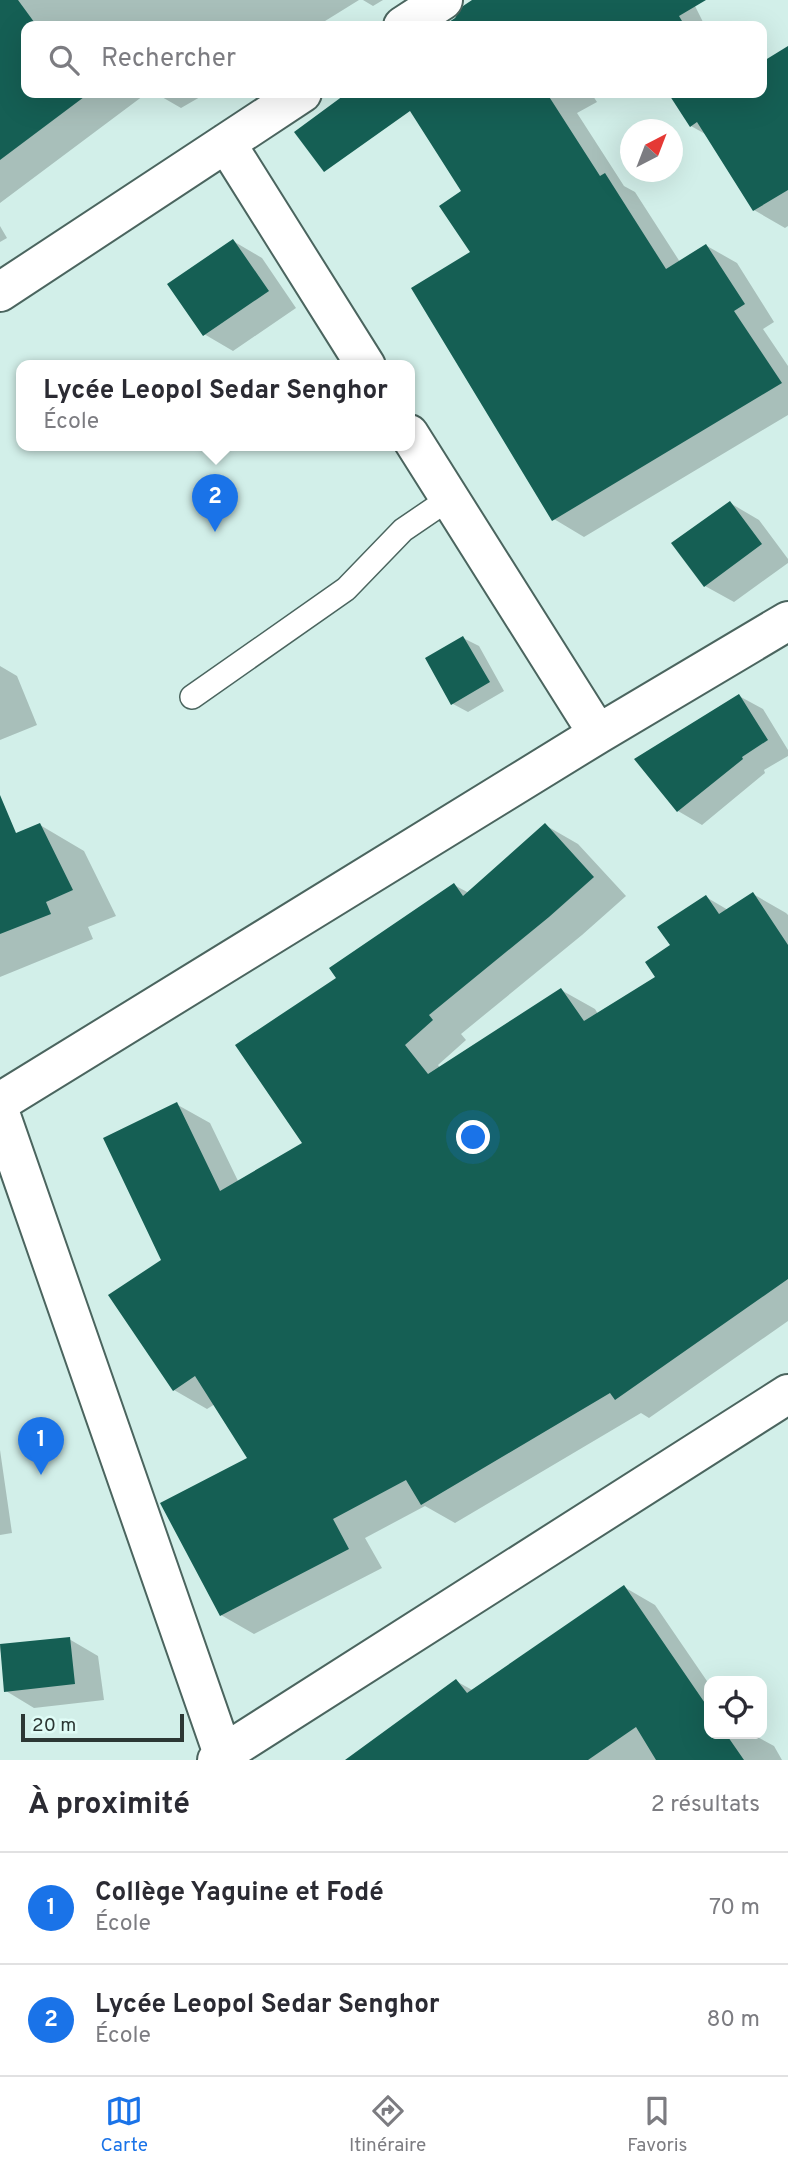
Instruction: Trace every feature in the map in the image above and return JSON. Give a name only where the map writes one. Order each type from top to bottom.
[{"type":"street","points":[[411,21],[443,0]]},
{"type":"street","points":[[0,292],[294,98]]},
{"type":"street","points":[[226,143],[362,360]]},
{"type":"street","points":[[415,444],[598,734]]},
{"type":"street","points":[[0,1102],[598,734],[788,621]]},
{"type":"street","points":[[0,1113],[220,1757],[788,1394]]},
{"type":"lane","points":[[192,697],[346,589],[403,530],[450,498]]},
{"type":"building","points":[[0,0],[18,0],[33,21],[21,21],[21,98],[83,98],[0,160]]},
{"type":"building","points":[[472,0],[706,0],[679,16],[682,21],[450,21]]},
{"type":"building","points":[[788,46],[788,190],[753,211],[697,122],[690,127],[671,98],[767,98],[767,59]]},
{"type":"building","points":[[340,98],[550,98],[600,176],[605,173],[666,269],[706,244],[745,304],[734,311],[782,383],[552,521],[411,288],[470,252],[439,206],[461,191],[410,111],[324,172],[294,132]]},
{"type":"building","points":[[233,239],[269,291],[203,336],[167,284]]},
{"type":"building","points":[[730,501],[762,544],[704,587],[671,543]]},
{"type":"building","points":[[463,636],[490,682],[451,705],[425,658]]},
{"type":"building","points":[[739,694],[768,740],[742,757],[743,759],[677,812],[634,759]]},
{"type":"building","points":[[0,795],[16,833],[40,823],[73,890],[46,902],[51,914],[0,934]]},
{"type":"building","points":[[545,823],[594,877],[429,1015],[433,1020],[405,1045],[428,1074],[561,988],[584,1021],[655,977],[645,962],[670,945],[657,927],[706,895],[719,914],[753,892],[788,945],[788,1279],[615,1400],[610,1393],[421,1505],[406,1480],[333,1519],[349,1549],[220,1616],[160,1503],[247,1458],[195,1376],[173,1391],[108,1295],[161,1260],[103,1138],[177,1102],[220,1191],[302,1143],[235,1045],[336,978],[329,968],[454,883],[463,896]]},
{"type":"building","points":[[624,1585],[704,1702],[704,1739],[729,1739],[744,1760],[656,1760],[636,1727],[588,1760],[345,1760],[456,1679],[467,1693]]},
{"type":"building","points":[[70,1637],[75,1684],[4,1692],[0,1644]]},
{"type":"place","name":"Lycée Leopol Sedar Senghor","points":[[215,532]]},
{"type":"place","name":"Collège Yaguine et Fodé","points":[[41,1475]]}]
